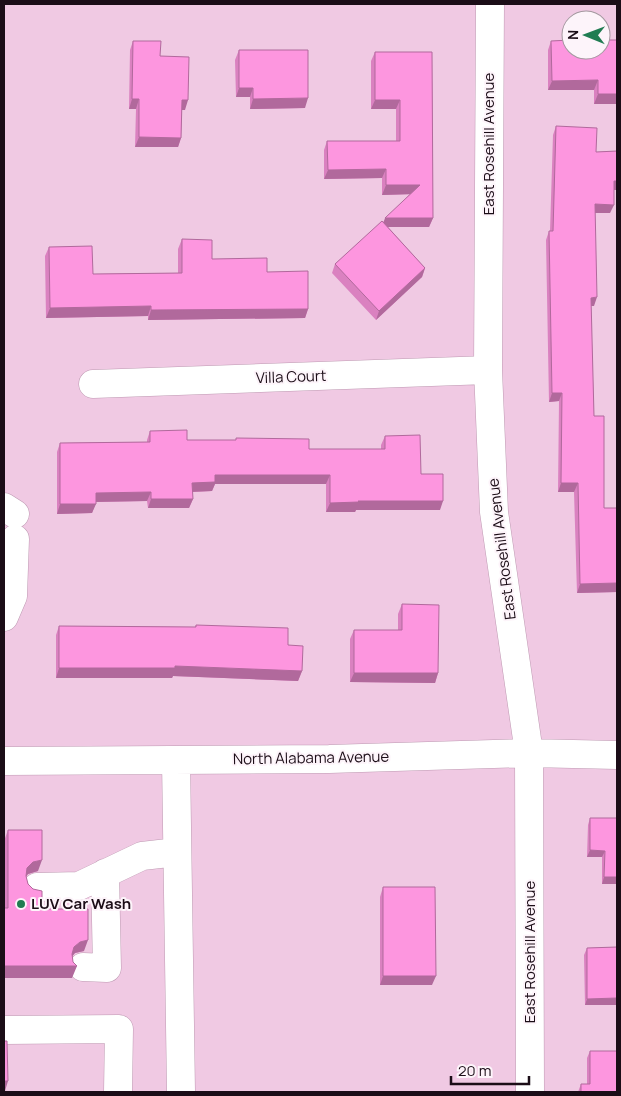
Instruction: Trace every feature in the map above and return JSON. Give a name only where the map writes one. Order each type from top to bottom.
[{"type":"street","name":"East Rosehill Avenue","points":[[490,4],[488,370],[494,512],[529,753],[530,1092]]},
{"type":"street","name":"Villa Court","points":[[93,384],[488,370]]},
{"type":"street","points":[[4,616],[13,596],[11,520]]},
{"type":"street","name":"North Alabama Avenue","points":[[4,761],[329,759],[529,753],[617,755]]},
{"type":"street","points":[[176,760],[181,1092]]},
{"type":"street","points":[[38,887],[79,886],[142,856],[177,852]]},
{"type":"street","points":[[84,967],[107,968],[105,873]]},
{"type":"street","points":[[4,1030],[119,1029],[118,1092]]},
{"type":"building","points":[[561,40],[561,60],[611,60],[611,40],[617,40],[617,94],[598,94],[598,80],[552,81],[551,41]]},
{"type":"building","points":[[133,41],[161,41],[160,56],[189,57],[188,100],[182,100],[181,138],[139,137],[139,99],[132,99]]},
{"type":"building","points":[[239,50],[308,50],[308,98],[253,99],[253,88],[239,88]]},
{"type":"building","points":[[375,52],[432,52],[433,218],[385,218],[420,185],[386,185],[386,169],[328,170],[327,141],[400,141],[400,100],[375,100]]},
{"type":"building","points":[[556,126],[597,128],[596,152],[617,151],[617,181],[614,181],[614,205],[595,204],[597,297],[591,298],[594,416],[604,416],[604,508],[617,508],[617,583],[580,584],[578,483],[561,483],[562,393],[552,393],[549,231],[553,231]]},
{"type":"building","points":[[382,221],[425,268],[379,311],[335,264]]},
{"type":"building","points":[[182,239],[212,240],[212,259],[267,258],[267,272],[308,271],[308,309],[151,310],[151,306],[50,308],[49,247],[92,246],[93,274],[182,273]]},
{"type":"building","points":[[187,430],[187,440],[236,440],[236,438],[309,439],[309,449],[385,449],[385,436],[420,435],[421,474],[443,474],[443,501],[358,501],[330,503],[330,475],[215,475],[215,482],[192,483],[193,499],[151,499],[151,492],[96,493],[96,504],[60,504],[60,443],[150,442],[150,431]]},
{"type":"building","points":[[402,604],[439,605],[438,673],[354,673],[354,630],[402,630]]},
{"type":"building","points":[[196,625],[288,628],[288,645],[303,646],[302,671],[175,666],[175,668],[59,668],[59,626],[196,627]]},
{"type":"building","points":[[590,818],[617,818],[617,877],[604,877],[605,851],[590,850]]},
{"type":"building","name":"LUV Car Wash","points":[[8,830],[42,830],[42,860],[33,862],[27,868],[26,876],[28,884],[33,889],[42,891],[42,909],[88,909],[88,940],[80,942],[74,947],[72,954],[73,962],[77,966],[4,966],[4,908],[8,908]]},
{"type":"building","points":[[383,887],[435,887],[436,976],[383,976]]},
{"type":"building","points":[[617,947],[617,998],[587,999],[587,948]]},
{"type":"building","points":[[4,1041],[7,1041],[8,1081],[4,1081]]},
{"type":"building","points":[[590,1051],[617,1051],[617,1092],[581,1092],[581,1084],[590,1084]]},
{"type":"place","name":"LUV Car Wash","points":[[21,904]]}]
